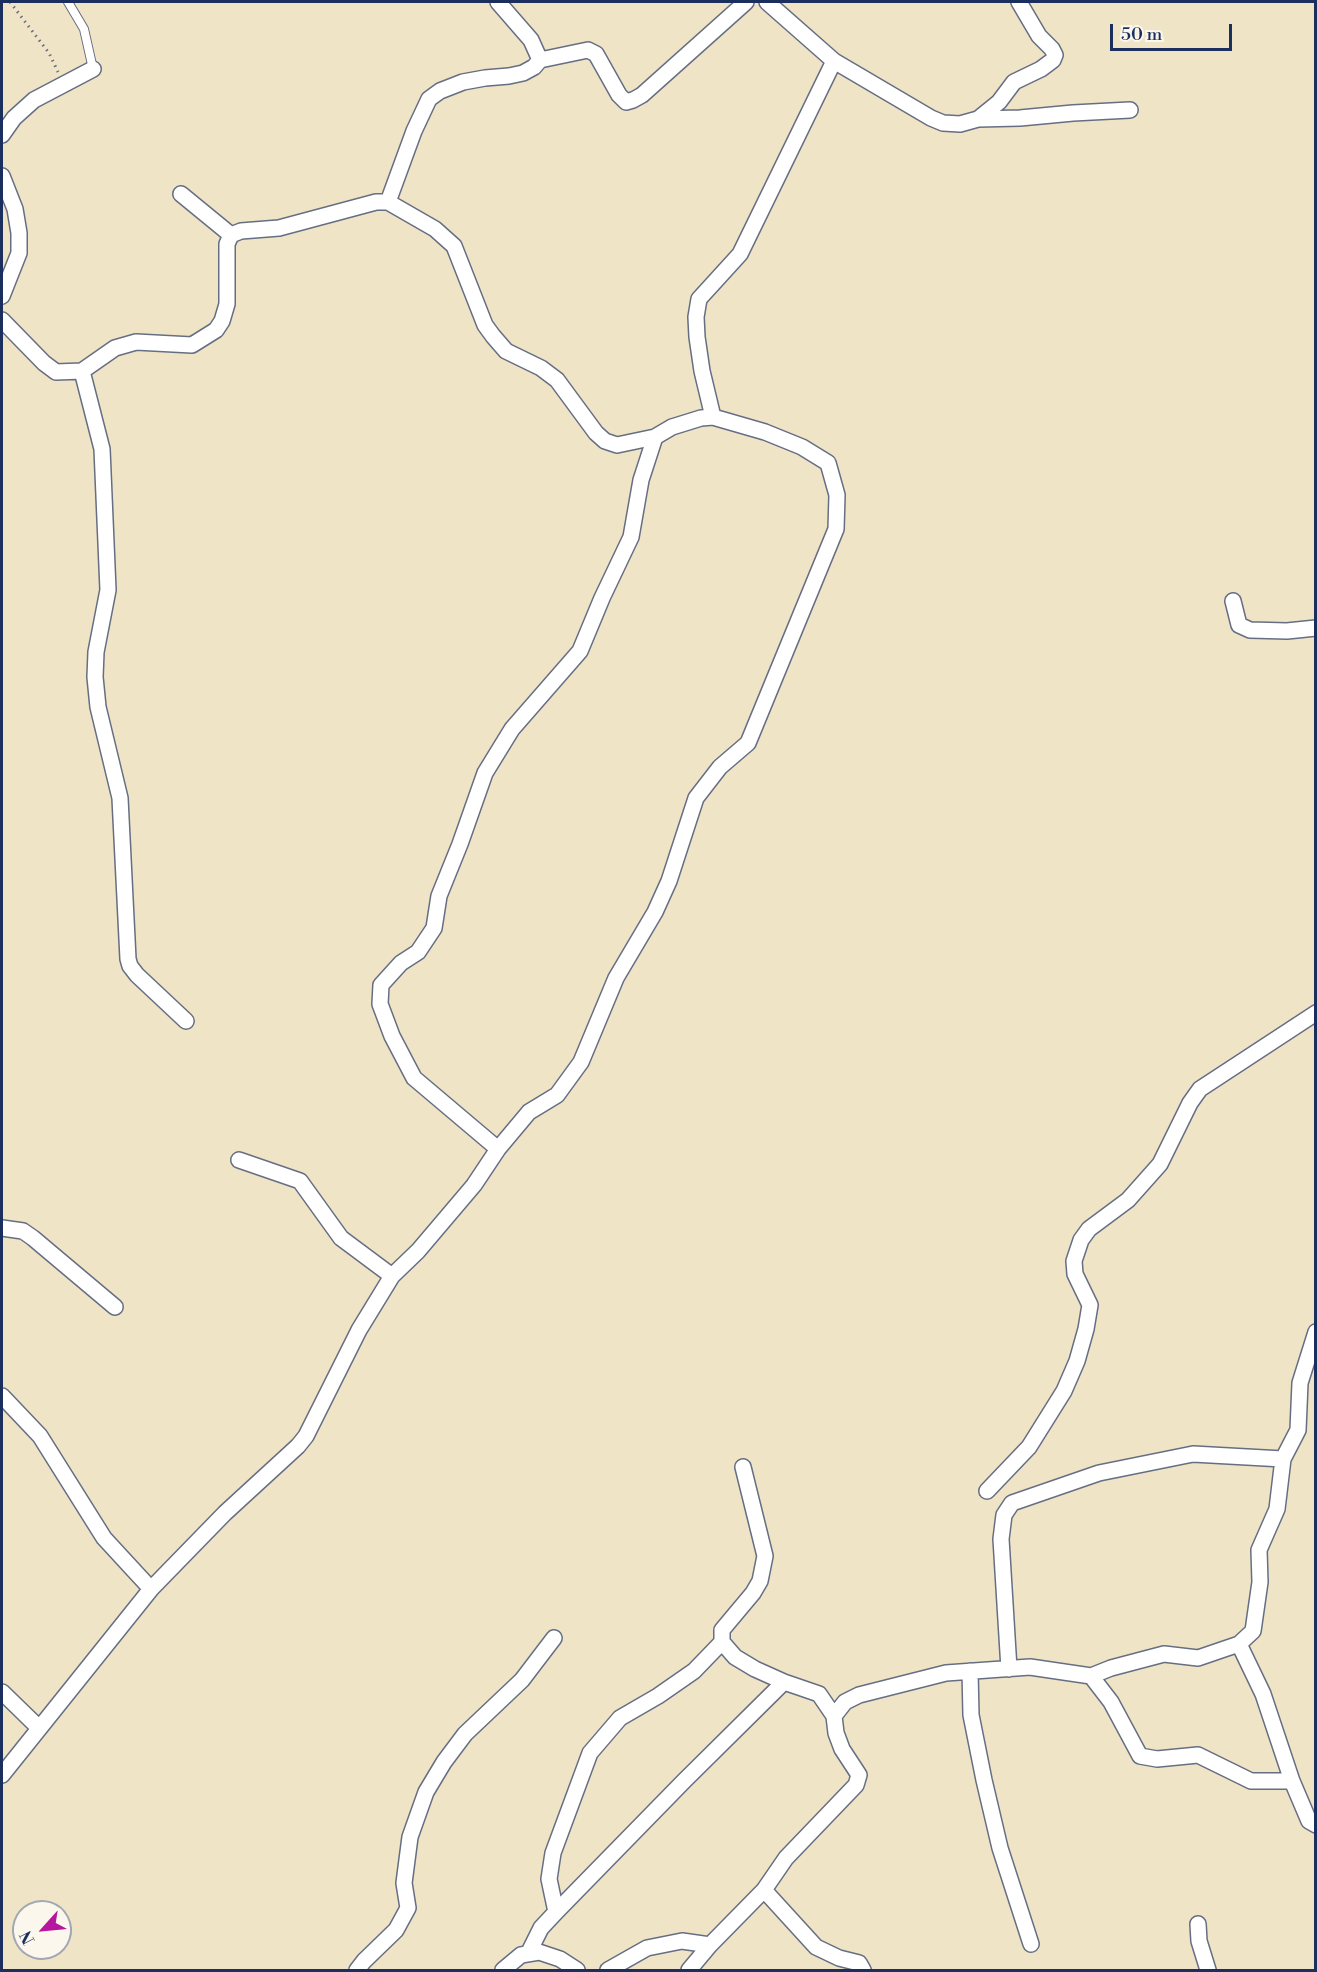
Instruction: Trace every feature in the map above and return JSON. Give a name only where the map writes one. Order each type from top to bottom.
[{"type":"street","points":[[498,2],[531,40],[540,60]]},
{"type":"street","points":[[388,202],[414,131],[429,99],[440,91],[463,82],[523,73],[534,67],[540,60],[588,50],[596,54],[619,95],[626,102],[633,100],[642,95],[746,2]]},
{"type":"street","points":[[767,2],[834,62],[943,123],[960,124],[978,119],[1130,110]]},
{"type":"street","points":[[978,119],[999,102],[1014,81],[1041,69],[1053,60],[1055,55],[1039,36],[1019,2]]},
{"type":"street","points":[[713,417],[697,337],[696,317],[699,299],[740,254],[834,62]]},
{"type":"street","points":[[2,135],[14,118],[34,100],[93,69]]},
{"type":"street","points":[[2,176],[15,208],[19,253],[2,296]]},
{"type":"street","points":[[182,194],[231,235]]},
{"type":"street","points":[[2,320],[44,363],[56,372],[82,371],[115,348],[136,342],[192,345],[216,330],[222,321],[227,304],[227,244],[231,235],[241,231],[279,228],[376,202],[388,202],[435,229],[454,246],[485,325],[493,336],[506,351],[542,368],[557,380],[582,416],[605,441],[617,445],[655,437],[672,427],[701,418],[713,417],[765,432],[802,447],[828,463],[837,495],[836,529],[748,743],[720,767],[696,798],[669,881],[655,912],[616,978],[581,1062],[557,1095],[529,1112],[498,1149],[474,1185],[418,1251],[392,1276],[358,1330],[306,1436],[298,1446],[225,1513],[151,1588],[2,1774]]},
{"type":"street","points":[[82,371],[102,449],[108,590],[96,652],[95,677],[98,707],[120,798],[130,966],[186,1021]]},
{"type":"street","points":[[498,1149],[414,1078],[392,1036],[380,1004],[381,985],[400,963],[418,951],[434,928],[439,896],[460,844],[484,773],[512,729],[580,651],[631,537],[641,480],[655,437]]},
{"type":"street","points":[[1233,602],[1239,625],[1250,630],[1287,631],[1316,628]]},
{"type":"street","points":[[987,1491],[1029,1448],[1064,1391],[1077,1361],[1090,1305],[1075,1274],[1074,1261],[1081,1240],[1089,1229],[1128,1200],[1160,1164],[1190,1103],[1200,1089],[1316,1013]]},
{"type":"street","points":[[239,1160],[300,1181],[341,1238],[392,1276]]},
{"type":"street","points":[[2,1228],[28,1234],[115,1307]]},
{"type":"street","points":[[834,1716],[845,1702],[859,1695],[946,1673],[1029,1667],[1091,1676],[1111,1668],[1164,1654],[1198,1658],[1239,1644],[1253,1631],[1260,1582],[1259,1550],[1276,1509],[1283,1459],[1298,1430],[1300,1383],[1316,1332]]},
{"type":"street","points":[[2,1396],[40,1436],[104,1538],[151,1588]]},
{"type":"street","points":[[1009,1669],[1001,1539],[1004,1515],[1012,1503],[1099,1473],[1193,1454],[1283,1459]]},
{"type":"street","points":[[689,1971],[710,1945],[764,1890],[786,1857],[856,1785],[859,1774],[836,1733],[834,1716],[819,1694],[784,1682],[735,1657],[722,1642],[722,1630],[753,1593],[760,1581],[765,1556],[743,1467]]},
{"type":"street","points":[[357,1971],[364,1961],[396,1930],[408,1908],[404,1883],[410,1837],[426,1792],[444,1762],[465,1734],[522,1680],[554,1638]]},
{"type":"street","points":[[556,1912],[549,1880],[553,1853],[590,1753],[620,1718],[658,1696],[694,1671],[722,1642]]},
{"type":"street","points":[[1239,1644],[1263,1694],[1292,1780],[1309,1821],[1316,1826]]},
{"type":"street","points":[[970,1671],[970,1715],[984,1780],[1000,1848],[1031,1944]]},
{"type":"street","points":[[1091,1676],[1111,1702],[1140,1756],[1157,1760],[1198,1755],[1251,1781],[1292,1780]]},
{"type":"street","points":[[529,1952],[541,1928],[556,1912],[784,1682]]},
{"type":"street","points":[[2,1692],[38,1728]]},
{"type":"street","points":[[764,1890],[816,1947],[839,1958],[859,1963],[863,1971]]},
{"type":"street","points":[[1198,1924],[1199,1941],[1208,1971]]},
{"type":"street","points":[[608,1971],[647,1948],[682,1941],[710,1945]]},
{"type":"street","points":[[503,1971],[521,1955],[529,1952],[539,1952],[560,1959],[577,1971]]},
{"type":"lane","points":[[68,2],[84,29],[93,69]]},
{"type":"path","points":[[10,2],[49,53],[63,85]]}]
